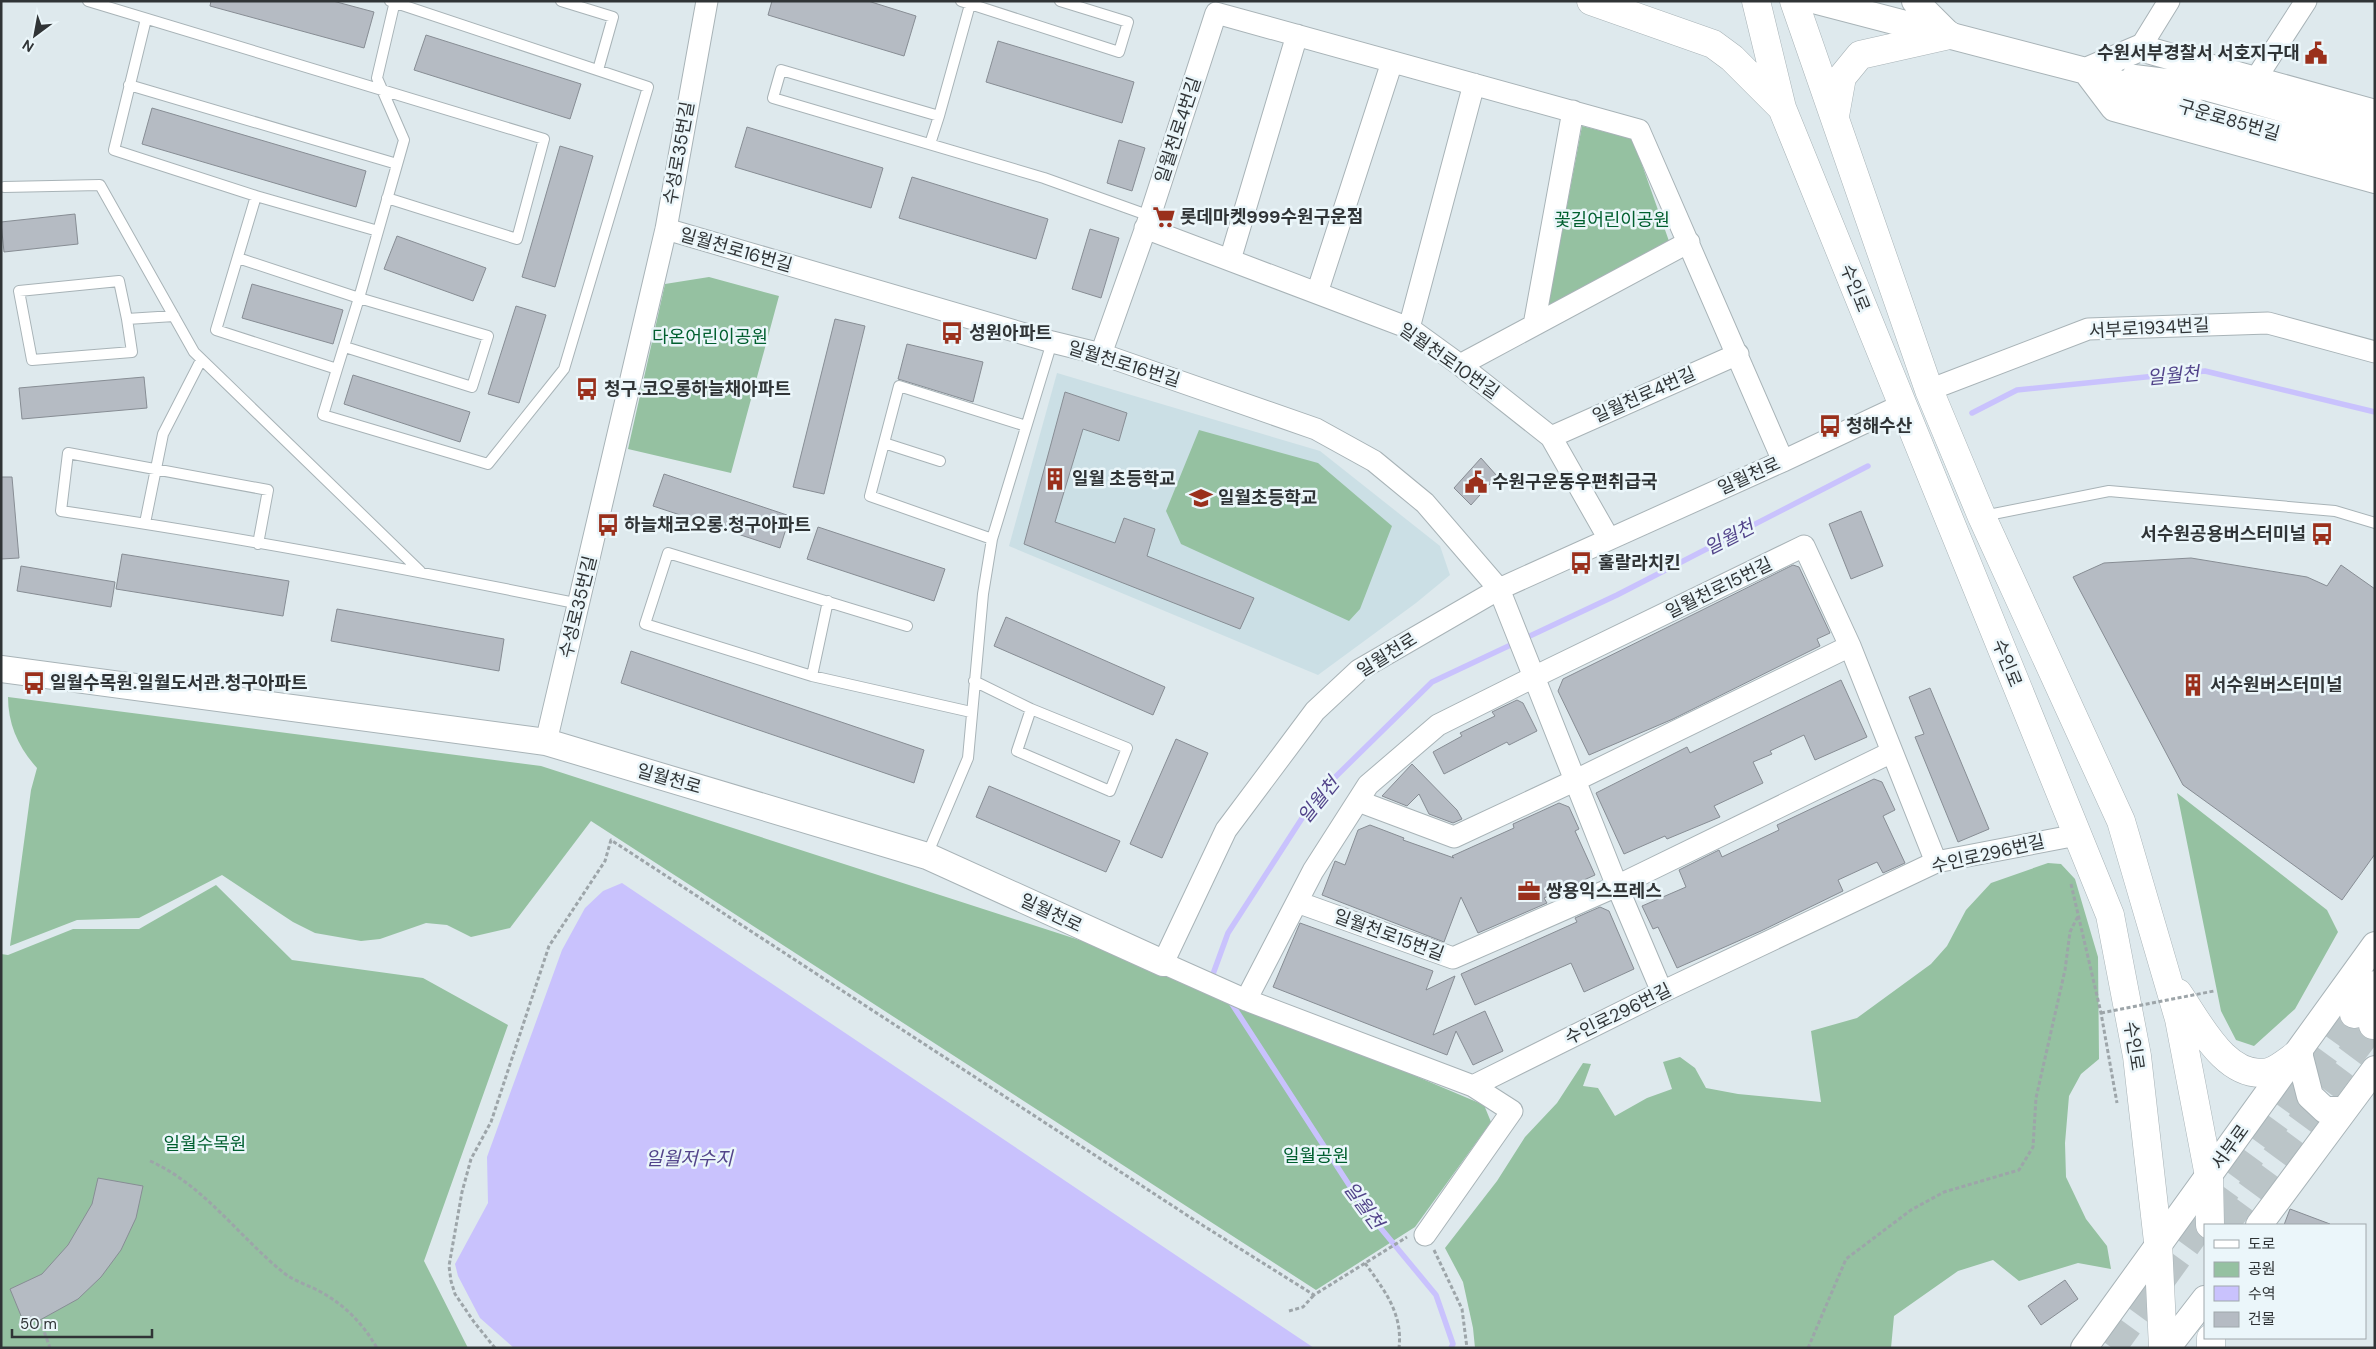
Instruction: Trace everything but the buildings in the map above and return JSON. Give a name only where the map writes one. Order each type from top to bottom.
[{"type":"main road","points":[[1591,1],[1713,44],[1732,58],[1782,108]]},
{"type":"main road","name":"수인로","points":[[1756,1],[1782,108],[2110,915],[2137,1056],[2158,1242],[2165,1348]]},
{"type":"main road","name":"수인로","points":[[1794,1],[1929,390],[1982,517],[2121,821],[2169,982],[2209,1176],[2210,1224]]},
{"type":"main road","points":[[1835,117],[1842,77],[1860,56],[1949,35]]},
{"type":"main road","points":[[2169,982],[2230,1062],[2252,1073],[2271,1071],[2299,1053]]},
{"type":"main road","points":[[2367,1021],[2375,985]]},
{"type":"street","name":"수성로35번길","points":[[546,742],[580,604],[666,229],[707,1]]},
{"type":"street","name":"구운로85번길","points":[[1817,1],[2086,71],[2201,114],[2375,160]]},
{"type":"street","points":[[1915,1],[1949,35]]},
{"type":"street","points":[[2168,1],[2140,48],[2086,71],[2114,108],[2375,180]]},
{"type":"street","points":[[2255,80],[2306,1]]},
{"type":"street","name":"일월천로4번길","points":[[1101,354],[1148,222],[1218,7],[1297,35],[1640,130],[1784,461]]},
{"type":"street","points":[[1230,260],[1297,35]]},
{"type":"street","points":[[2140,48],[2374,116]]},
{"type":"street","points":[[1317,293],[1392,62]]},
{"type":"street","name":"구운로85번길","points":[[2086,71],[2205,88],[2374,116]]},
{"type":"street","points":[[1409,328],[1474,84]]},
{"type":"street","points":[[1534,325],[1573,111]]},
{"type":"street","name":"일월천로10번길","points":[[1148,222],[1230,260],[1409,328],[1460,364],[1551,437],[1608,539]]},
{"type":"street","name":"일월천로16번길","points":[[666,229],[1052,342],[1101,354],[1316,429],[1374,461],[1425,504],[1499,590]]},
{"type":"street","points":[[1460,364],[1689,242]]},
{"type":"street","name":"서부로1934번길","points":[[1929,390],[2088,329],[2268,323],[2375,352]]},
{"type":"street","name":"일월천로4번길","points":[[1551,437],[1738,354]]},
{"type":"street","name":"일월천로","points":[[1,669],[546,742],[927,856],[1163,963],[1226,830],[1315,711],[1359,670],[1499,590],[1608,539],[1784,461],[1902,405]]},
{"type":"street","name":"일월천로15번길","points":[[1246,1000],[1314,871],[1368,785],[1438,725],[1534,676],[1804,546],[1850,646],[1936,862]]},
{"type":"street","points":[[1499,590],[1617,886],[1662,992]]},
{"type":"street","points":[[1358,801],[1454,837],[1576,780],[1850,646]]},
{"type":"street","name":"일월천로15번길","points":[[1297,902],[1453,958],[1617,886],[1892,752]]},
{"type":"street","name":"수인로296번길","points":[[1473,1086],[1662,992],[1936,862],[2077,835]]},
{"type":"street","name":"서부로","points":[[2084,1348],[2158,1242],[2299,1053],[2375,945]]},
{"type":"street","points":[[1163,963],[1246,1000],[1473,1086],[1512,1111],[1425,1235]]},
{"type":"street","points":[[2299,1053],[2310,1096],[2325,1110],[2344,1110]]},
{"type":"street","points":[[2260,1224],[2375,1069]]},
{"type":"street","points":[[2165,1348],[2204,1300]]},
{"type":"lane","points":[[88,1],[544,138],[517,238],[387,198]]},
{"type":"lane","points":[[561,1],[613,17],[598,70]]},
{"type":"lane","points":[[930,144],[939,116],[967,2],[1119,52],[1128,22],[1060,1]]},
{"type":"lane","points":[[393,2],[648,87],[564,369],[488,464],[323,415],[336,369],[345,347],[404,140],[377,78],[393,2]]},
{"type":"lane","points":[[146,19],[114,150],[256,196],[378,231]]},
{"type":"lane","points":[[939,116],[781,70],[773,98],[1044,178],[1148,222]]},
{"type":"lane","points":[[129,85],[397,164]]},
{"type":"lane","points":[[4,187],[100,185],[194,352],[420,571]]},
{"type":"lane","points":[[256,196],[216,330],[336,369]]},
{"type":"lane","points":[[238,258],[359,298],[488,336],[472,387],[345,347]]},
{"type":"lane","points":[[119,281],[127,319],[132,352],[32,360],[19,290],[119,281]]},
{"type":"lane","points":[[127,319],[174,316]]},
{"type":"lane","points":[[927,856],[968,758],[982,594],[992,539],[1052,342]]},
{"type":"lane","points":[[145,523],[163,434],[201,360]]},
{"type":"lane","points":[[992,539],[870,496],[899,386],[1026,426]]},
{"type":"lane","points":[[884,443],[940,461]]},
{"type":"lane","points":[[258,544],[268,490],[68,453],[60,510],[145,523],[258,544],[420,571],[580,604]]},
{"type":"lane","points":[[1982,517],[2109,491],[2334,511],[2375,522]]},
{"type":"lane","points":[[907,626],[668,553],[644,624],[812,676],[971,712]]},
{"type":"lane","points":[[812,676],[828,602]]},
{"type":"lane","points":[[974,682],[1031,709],[1127,748],[1110,791],[1017,750],[1031,709]]},
{"type":"path","points":[[495,1348],[455,1294],[451,1281],[449,1266],[462,1192],[471,1159],[491,1122],[549,946],[605,861],[611,840],[1182,1212],[1314,1295]]},
{"type":"path","points":[[2069,877],[2101,1013],[2119,1110]]},
{"type":"path","points":[[1808,1348],[1846,1259],[1911,1210],[1944,1192],[2019,1170],[2033,1147],[2036,1098],[2065,970],[2070,932],[2078,916]]},
{"type":"path","points":[[2101,1013],[2214,991]]},
{"type":"path","points":[[150,1161],[168,1169],[187,1184],[285,1274],[342,1305],[356,1318],[377,1348]]},
{"type":"path","points":[[1289,1311],[1303,1306],[1314,1295],[1410,1236],[1425,1235],[1448,1277],[1462,1309],[1467,1348]]},
{"type":"path","points":[[1365,1264],[1392,1300],[1401,1335],[1399,1348]]},
{"type":"path","points":[[40,1320],[50,1348]]},
{"type":"shaded area","name":"일월초등학교","points":[[1057,373],[1320,451],[1440,546],[1450,575],[1416,603],[1318,675],[1009,546]]},
{"type":"green space","name":"꽃길어린이공원","points":[[1582,126],[1633,139],[1670,244],[1548,306]]},
{"type":"green space","name":"다온어린이공원","points":[[709,277],[779,296],[731,473],[628,449],[665,284]]},
{"type":"green space","points":[[1199,430],[1318,463],[1392,526],[1360,609],[1349,621],[1181,544],[1166,511]]},
{"type":"green space","name":"일월공원","points":[[8,697],[541,766],[1141,960],[1484,1105],[1491,1122],[1415,1227],[1316,1290],[591,821],[510,928],[471,937],[447,925],[426,923],[380,939],[361,941],[315,933],[293,922],[222,875],[139,918],[77,920],[10,946],[31,790],[37,768],[16,736],[10,717]]},
{"type":"green space","points":[[2177,793],[2327,910],[2338,932],[2295,1009],[2254,1046],[2236,1040],[2221,1011]]},
{"type":"green space","points":[[2048,863],[2061,864],[2075,879],[2098,957],[2099,1059],[2081,1074],[2069,1096],[2065,1143],[2066,1177],[2086,1219],[2107,1246],[2111,1269],[2078,1263],[2019,1281],[1993,1260],[1958,1271],[1894,1316],[1891,1348],[1475,1348],[1473,1328],[1463,1282],[1445,1248],[1497,1181],[1525,1137],[1557,1103],[1583,1063],[1591,1064],[1583,1086],[1598,1088],[1615,1116],[1647,1098],[1672,1089],[1663,1062],[1680,1057],[1695,1068],[1706,1088],[1738,1094],[1821,1102],[1811,1031],[1857,1018],[1931,964],[1947,946],[1966,910],[1991,883]]},
{"type":"green space","name":"일월수목원","points":[[216,885],[292,960],[423,978],[508,1025],[424,1261],[468,1348],[1,1348],[1,954],[8,955],[73,929],[139,929]]},
{"type":"water","name":"일월저수지","points":[[622,883],[1314,1348],[514,1348],[480,1318],[458,1276],[455,1264],[488,1203],[487,1157],[562,950],[585,908],[603,891]]},
{"type":"waterway","name":"일월천","points":[[1972,413],[2017,390],[2205,371],[2375,412]]},
{"type":"waterway","name":"일월천","points":[[1216,979],[1213,974],[1228,933],[1317,795],[1432,682],[1617,595],[1868,466]]},
{"type":"waterway","name":"일월천","points":[[1230,1001],[1364,1208],[1436,1295],[1453,1344],[1451,1348]]},
{"type":"tunnel","points":[[2112,1348],[2354,1014]]},
{"type":"tunnel","points":[[2226,1224],[2373,1025]]},
{"type":"place","name":"수원서부경찰서 서호지구대","points":[[2316,53]]},
{"type":"place","name":"롯데마켓999수원구운점","points":[[1164,217]]},
{"type":"place","name":"성원아파트","points":[[952,333]]},
{"type":"place","name":"청구.코오롱하늘채아파트","points":[[587,389]]},
{"type":"place","name":"청해수산","points":[[1830,426]]},
{"type":"place","name":"일월 초등학교","points":[[1055,479]]},
{"type":"place","name":"수원구운동우편취급국","points":[[1476,482]]},
{"type":"place","name":"일월초등학교","points":[[1201,498]]},
{"type":"place","name":"하늘채코오롱.청구아파트","points":[[608,525]]},
{"type":"place","name":"서수원공용버스터미널","points":[[2322,534]]},
{"type":"place","name":"훌랄라치킨","points":[[1581,563]]},
{"type":"place","name":"일월수목원.일월도서관.청구아파트","points":[[34,683]]},
{"type":"place","name":"서수원버스터미널","points":[[2193,685]]},
{"type":"place","name":"쌍용익스프레스","points":[[1529,891]]}]
